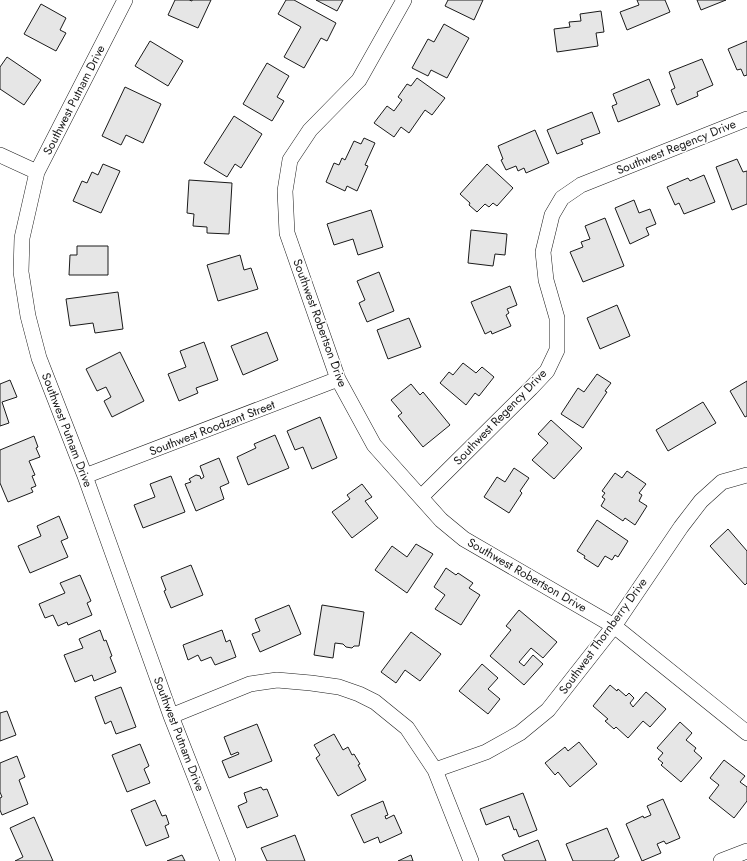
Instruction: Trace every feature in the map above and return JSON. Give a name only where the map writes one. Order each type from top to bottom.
[{"type":"street","name":"Southwest Putnam Drive","points":[[125,0],[37,172],[22,238],[21,272],[28,316],[39,358],[85,476],[171,716],[228,861]]},
{"type":"street","name":"Southwest Robertson Drive","points":[[404,0],[359,80],[310,130],[290,160],[285,191],[287,232],[338,379],[374,445],[441,520],[464,539],[614,626],[747,733]]},
{"type":"street","name":"Southwest Regency Drive","points":[[421,497],[531,388],[546,371],[557,350],[557,318],[546,280],[543,252],[552,215],[562,198],[581,185],[747,119]]},
{"type":"street","points":[[0,155],[37,172]]},
{"type":"street","name":"Southwest Roodzant Street","points":[[85,476],[338,379]]},
{"type":"street","name":"Southwest Thornberry Drive","points":[[435,770],[486,752],[520,733],[548,710],[614,626],[680,527],[701,500],[722,482],[747,475]]},
{"type":"street","points":[[171,716],[250,684],[276,680],[339,687],[359,694],[375,702],[407,728],[435,770],[471,861]]},
{"type":"street","points":[[721,861],[747,851]]},
{"type":"building","points":[[175,0],[211,0],[198,28],[168,15]]},
{"type":"building","points":[[286,0],[294,0],[336,23],[327,41],[321,38],[304,68],[284,57],[301,27],[278,14]]},
{"type":"building","points":[[316,0],[343,0],[337,11]]},
{"type":"building","points":[[448,0],[483,0],[474,20],[445,6]]},
{"type":"building","points":[[637,0],[665,0],[670,12],[627,30],[620,12],[639,5]]},
{"type":"building","points":[[697,0],[726,0],[701,10]]},
{"type":"building","points":[[41,4],[66,18],[60,30],[66,33],[56,51],[24,34]]},
{"type":"building","points":[[601,11],[604,32],[596,33],[598,46],[557,52],[554,29],[570,27],[569,22],[581,21],[580,14]]},
{"type":"building","points":[[444,24],[469,38],[447,78],[431,70],[428,76],[412,68],[428,39],[434,42]]},
{"type":"building","points":[[150,41],[183,61],[168,86],[135,66]]},
{"type":"building","points":[[747,41],[747,75],[744,76],[741,69],[737,70],[728,49]]},
{"type":"building","points":[[7,57],[41,80],[24,105],[0,89],[0,67]]},
{"type":"building","points":[[702,59],[713,85],[697,92],[698,96],[677,105],[671,90],[675,88],[669,72]]},
{"type":"building","points":[[267,63],[289,76],[277,97],[284,101],[272,121],[243,104]]},
{"type":"building","points":[[417,78],[445,98],[432,115],[425,110],[409,133],[401,127],[394,137],[374,123],[387,106],[394,111],[402,100],[398,97],[407,84],[411,86]]},
{"type":"building","points":[[649,79],[660,105],[618,122],[612,106],[617,104],[613,94]]},
{"type":"building","points":[[125,87],[161,104],[143,143],[126,135],[121,145],[102,136]]},
{"type":"building","points":[[592,112],[600,133],[581,140],[583,144],[557,154],[547,130]]},
{"type":"building","points":[[234,116],[262,134],[241,168],[235,164],[227,177],[204,163]]},
{"type":"building","points":[[535,130],[549,163],[526,173],[524,168],[518,171],[516,166],[506,170],[501,160],[503,159],[498,146]]},
{"type":"building","points":[[364,138],[375,143],[365,165],[368,166],[357,191],[347,186],[345,191],[326,182],[334,163],[339,165],[342,158],[345,160],[354,141],[361,144]]},
{"type":"building","points":[[737,159],[743,172],[747,171],[747,204],[732,210],[716,167]]},
{"type":"building","points":[[103,164],[120,171],[101,213],[73,201],[82,181],[87,183],[92,172],[98,175]]},
{"type":"building","points":[[487,164],[513,188],[497,206],[493,203],[489,207],[485,204],[477,212],[460,194]]},
{"type":"building","points":[[704,175],[715,202],[684,214],[679,203],[675,205],[667,187],[688,178],[690,181]]},
{"type":"building","points":[[189,180],[232,183],[229,234],[207,233],[207,227],[193,226],[194,214],[187,213]]},
{"type":"building","points":[[634,200],[639,213],[650,209],[656,224],[646,228],[649,235],[630,244],[615,208]]},
{"type":"building","points":[[371,210],[383,247],[358,255],[353,239],[334,245],[327,224]]},
{"type":"building","points":[[605,218],[624,266],[583,282],[570,252],[583,247],[581,242],[590,239],[585,226]]},
{"type":"building","points":[[471,230],[507,234],[505,255],[495,254],[493,266],[468,263]]},
{"type":"building","points":[[77,246],[108,246],[108,275],[69,275],[70,255],[77,255]]},
{"type":"building","points":[[240,255],[244,270],[251,268],[258,289],[218,301],[207,265]]},
{"type":"building","points":[[379,272],[394,311],[367,322],[359,303],[365,300],[357,281]]},
{"type":"building","points":[[510,286],[517,305],[507,309],[509,313],[506,315],[511,326],[492,334],[491,331],[485,334],[471,302]]},
{"type":"building","points":[[118,292],[123,329],[95,333],[93,323],[70,326],[66,299]]},
{"type":"building","points":[[617,305],[630,336],[600,349],[587,318]]},
{"type":"building","points":[[409,318],[421,347],[388,359],[377,330]]},
{"type":"building","points":[[267,332],[278,360],[243,375],[231,346]]},
{"type":"building","points":[[204,342],[218,380],[196,388],[198,393],[179,401],[168,374],[186,367],[180,351]]},
{"type":"building","points":[[120,352],[144,401],[112,417],[104,401],[111,397],[106,387],[97,391],[86,369]]},
{"type":"building","points":[[463,363],[476,373],[482,367],[494,377],[479,396],[475,393],[466,405],[440,383],[449,372],[453,375]]},
{"type":"building","points":[[597,374],[611,383],[605,391],[607,392],[583,428],[561,414],[578,388],[584,392]]},
{"type":"building","points":[[10,380],[17,397],[2,402],[9,423],[0,426],[0,384]]},
{"type":"building","points":[[747,381],[747,416],[745,417],[730,391]]},
{"type":"building","points":[[411,384],[420,395],[423,392],[450,425],[423,447],[398,416],[402,413],[391,400]]},
{"type":"building","points":[[703,402],[716,423],[668,451],[656,430]]},
{"type":"building","points":[[320,417],[337,458],[312,469],[303,447],[295,450],[287,431]]},
{"type":"building","points":[[551,420],[582,448],[554,479],[532,460],[548,443],[538,434]]},
{"type":"building","points":[[275,435],[289,468],[248,485],[237,457],[256,448],[254,444]]},
{"type":"building","points":[[34,436],[38,447],[36,448],[40,457],[29,461],[35,475],[32,476],[36,486],[31,488],[33,492],[8,502],[0,483],[0,450]]},
{"type":"building","points":[[219,458],[229,483],[220,487],[224,499],[196,511],[185,484],[191,482],[189,479],[196,475],[200,476],[201,479],[204,477],[200,466]]},
{"type":"building","points":[[514,468],[529,478],[520,491],[522,493],[509,513],[484,497],[497,477],[505,482]]},
{"type":"building","points":[[627,471],[646,484],[639,493],[642,495],[639,501],[647,506],[635,525],[625,518],[623,521],[601,506],[605,499],[602,497],[605,493],[602,491],[615,473],[622,478]]},
{"type":"building","points":[[171,476],[185,512],[143,528],[134,505],[155,497],[150,484]]},
{"type":"building","points":[[362,484],[372,497],[365,501],[378,518],[352,538],[332,512],[350,499],[347,495]]},
{"type":"building","points":[[59,516],[68,538],[61,541],[68,557],[30,573],[18,546],[41,536],[37,526]]},
{"type":"building","points":[[597,520],[628,541],[618,557],[615,555],[612,560],[605,556],[598,567],[584,558],[585,556],[577,551]]},
{"type":"building","points":[[728,529],[747,551],[747,583],[745,585],[710,546]]},
{"type":"building","points":[[416,544],[433,554],[407,593],[375,570],[392,546],[407,557]]},
{"type":"building","points":[[191,565],[203,595],[171,608],[164,591],[166,590],[161,577]]},
{"type":"building","points":[[446,568],[456,575],[458,573],[473,583],[469,588],[480,595],[461,625],[435,609],[445,595],[434,587]]},
{"type":"building","points":[[80,575],[91,601],[87,603],[92,615],[68,625],[67,622],[58,626],[53,615],[45,618],[39,604],[65,593],[60,583]]},
{"type":"building","points":[[289,605],[301,634],[260,652],[252,634],[260,631],[255,619]]},
{"type":"building","points":[[322,605],[364,612],[359,646],[354,646],[352,648],[346,647],[343,644],[335,643],[333,658],[314,655]]},
{"type":"building","points":[[519,610],[557,642],[543,658],[531,648],[519,662],[524,666],[533,655],[543,664],[524,685],[490,656],[511,630],[506,626]]},
{"type":"building","points":[[100,630],[104,641],[106,640],[112,656],[110,657],[116,672],[94,681],[92,675],[75,682],[64,655],[83,648],[79,639]]},
{"type":"building","points":[[222,630],[226,642],[230,640],[236,657],[215,665],[211,657],[201,661],[198,655],[188,660],[183,645]]},
{"type":"building","points":[[411,632],[441,654],[420,681],[405,670],[396,683],[381,672]]},
{"type":"building","points":[[482,664],[498,678],[488,689],[500,699],[488,714],[459,691]]},
{"type":"building","points":[[610,685],[617,691],[618,689],[626,696],[629,693],[634,698],[630,703],[633,707],[646,692],[666,709],[650,727],[643,721],[628,738],[616,727],[614,729],[605,721],[608,719],[593,706]]},
{"type":"building","points":[[121,687],[136,727],[116,734],[111,721],[105,724],[95,697]]},
{"type":"building","points":[[7,711],[16,735],[0,741],[0,713]]},
{"type":"building","points":[[680,722],[692,733],[686,740],[696,748],[694,751],[702,758],[681,782],[661,765],[663,763],[658,759],[663,753],[657,748]]},
{"type":"building","points":[[257,724],[272,761],[229,778],[222,761],[239,754],[238,752],[231,755],[224,737]]},
{"type":"building","points":[[334,734],[343,750],[348,747],[352,755],[354,754],[360,764],[358,765],[366,780],[338,796],[316,758],[320,755],[314,745]]},
{"type":"building","points":[[579,742],[597,764],[570,787],[558,772],[555,775],[545,763],[565,747],[568,751]]},
{"type":"building","points":[[140,744],[149,766],[144,769],[150,783],[127,792],[112,755]]},
{"type":"building","points":[[17,756],[25,777],[19,780],[28,804],[2,815],[0,810],[0,798],[2,797],[0,792],[0,763]]},
{"type":"building","points":[[724,760],[745,776],[740,782],[747,787],[747,801],[734,818],[709,798],[719,785],[710,778]]},
{"type":"building","points":[[261,787],[263,790],[267,789],[278,816],[247,828],[238,806],[247,802],[244,793]]},
{"type":"building","points":[[523,793],[537,830],[519,837],[516,829],[514,830],[509,816],[486,825],[480,809]]},
{"type":"building","points":[[663,799],[680,838],[666,844],[664,841],[657,844],[661,853],[642,861],[626,824],[643,816],[644,818],[651,815],[647,806]]},
{"type":"building","points":[[155,800],[162,816],[166,815],[169,824],[165,826],[169,837],[146,846],[131,810]]},
{"type":"building","points":[[383,801],[388,815],[385,816],[386,819],[394,815],[402,833],[380,843],[378,837],[364,843],[351,815]]},
{"type":"building","points":[[34,817],[53,861],[15,861],[23,857],[10,828]]},
{"type":"building","points":[[607,828],[619,857],[614,861],[573,861],[566,844]]},
{"type":"building","points":[[295,835],[305,861],[267,861],[261,848]]},
{"type":"building","points":[[538,840],[546,861],[505,861],[502,855]]},
{"type":"building","points":[[182,855],[185,861],[167,861]]},
{"type":"building","points":[[411,855],[413,861],[398,861]]}]
